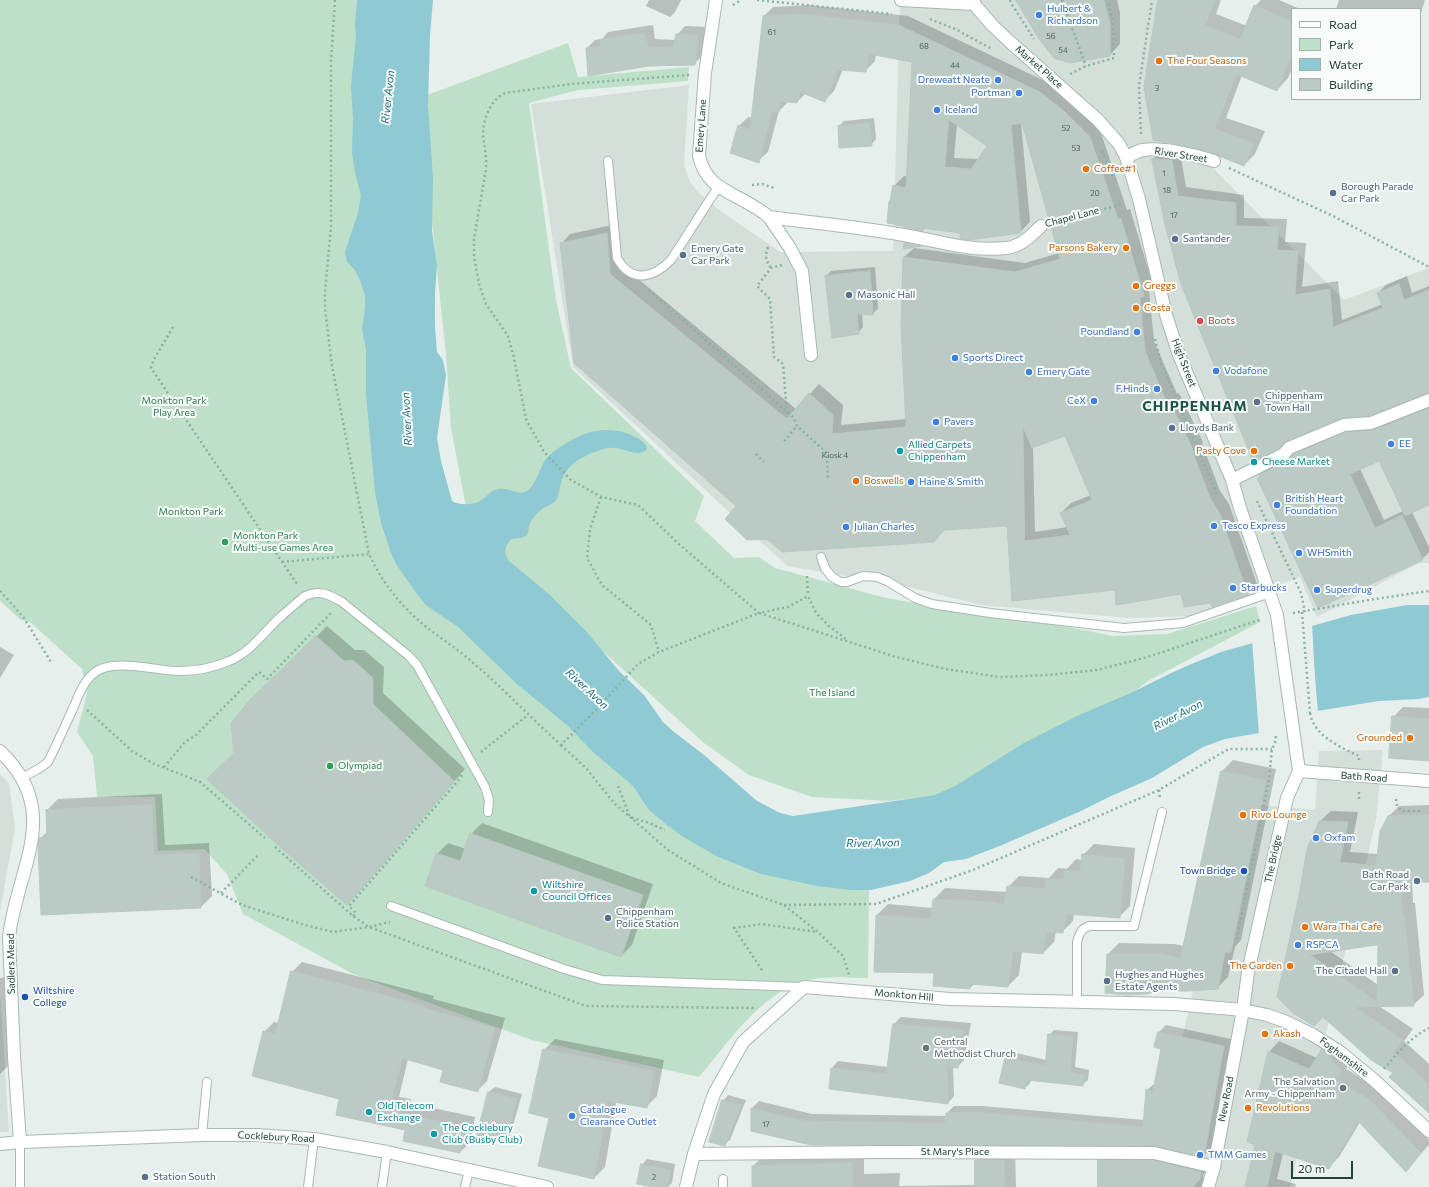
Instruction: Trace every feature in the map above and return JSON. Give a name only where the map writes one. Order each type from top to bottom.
[{"type":"street","name":"Emery Lane","points":[[716,0],[705,73],[699,138],[699,156],[701,164],[705,173],[718,188],[754,206],[768,217],[798,261],[802,271],[811,355]]},
{"type":"street","points":[[901,0],[974,2]]},
{"type":"street","name":"Market Place","points":[[974,2],[992,25],[1027,58],[1087,110],[1108,132]]},
{"type":"street","name":"High Street","points":[[1108,132],[1119,144],[1126,157],[1139,199],[1166,315],[1180,355],[1232,480],[1240,508],[1278,619]]},
{"type":"street","name":"River Street","points":[[1126,157],[1143,150],[1178,153],[1214,161]]},
{"type":"street","name":"Emery Lane","points":[[768,217],[890,233],[964,247]]},
{"type":"street","name":"Chapel Lane","points":[[964,247],[989,249],[1007,248],[1020,244],[1032,235],[1040,226]]},
{"type":"street","points":[[1232,480],[1284,454],[1289,448],[1344,425],[1371,423],[1429,400]]},
{"type":"street","points":[[1278,619],[1299,772]]},
{"type":"street","name":"Sadlers Mead","points":[[0,751],[22,778],[32,805],[34,823],[33,838],[23,881],[15,904],[9,937],[14,1056],[20,1142]]},
{"type":"street","name":"Bath Road","points":[[1299,772],[1429,781]]},
{"type":"street","name":"The Bridge","points":[[1243,1010],[1248,972],[1285,803],[1299,772]]},
{"type":"street","points":[[686,1187],[694,1154],[714,1094],[743,1042],[804,987]]},
{"type":"street","name":"Monkton Hill","points":[[804,987],[950,999],[1174,1004],[1243,1010]]},
{"type":"street","name":"Foghamshire","points":[[1243,1010],[1284,1021],[1313,1035],[1340,1052],[1374,1080],[1429,1131]]},
{"type":"street","name":"New Road","points":[[1208,1187],[1214,1167],[1243,1010]]},
{"type":"street","name":"Cocklebury Road","points":[[0,1144],[202,1135],[257,1135],[314,1139],[387,1152],[547,1187]]},
{"type":"street","name":"St Mary's Place","points":[[694,1154],[880,1152],[1154,1153],[1214,1167]]},
{"type":"lane","points":[[608,161],[617,258],[631,273],[638,275],[646,276],[662,269],[678,250],[718,188]]},
{"type":"lane","points":[[821,557],[824,568],[837,580],[846,582],[863,576],[877,577],[887,581],[915,598],[932,604],[990,613],[1124,628],[1183,623],[1270,593]]},
{"type":"lane","points":[[22,778],[48,762],[80,692],[92,674],[109,666],[162,671],[179,671],[206,668],[229,661],[238,657],[254,645],[278,620],[305,596],[313,593],[324,593],[342,602],[409,656],[417,665],[485,787],[489,800],[488,812]]},
{"type":"lane","points":[[1077,1002],[1078,936],[1083,929],[1090,926],[1134,926],[1162,812]]},
{"type":"lane","points":[[391,906],[564,969],[602,980],[804,987]]},
{"type":"lane","points":[[202,1135],[207,1082]]},
{"type":"lane","points":[[308,1187],[314,1139]]},
{"type":"lane","points":[[20,1142],[20,1187]]},
{"type":"lane","points":[[382,1187],[387,1152]]},
{"type":"lane","points":[[465,1187],[469,1170]]},
{"type":"path","points":[[335,0],[331,61],[331,227],[325,292],[325,309],[332,366],[369,554],[387,586],[412,615],[472,662],[586,768],[614,803],[668,850],[721,883],[784,905],[818,932],[843,956],[854,991]]},
{"type":"path","points":[[730,8],[737,1],[741,0]]},
{"type":"path","points":[[757,0],[893,14]]},
{"type":"path","points":[[1062,0],[1086,66]]},
{"type":"path","points":[[1066,76],[1086,66],[1114,58],[1113,22],[1108,0]]},
{"type":"path","points":[[1143,150],[1139,86],[1152,0]]},
{"type":"path","points":[[928,19],[954,29],[995,51]]},
{"type":"path","points":[[705,73],[571,84],[505,93],[495,99],[484,125],[487,158],[476,228],[474,256],[479,284],[486,304],[508,336],[514,358],[526,420],[544,452],[571,480],[600,497],[638,504],[680,546],[759,613],[893,656],[945,669],[1000,677],[1048,675],[1097,670],[1151,656],[1262,619],[1278,619],[1304,612],[1429,591]]},
{"type":"path","points":[[1101,150],[1115,183]]},
{"type":"path","points":[[1214,161],[1333,216],[1429,267]]},
{"type":"path","points":[[746,185],[762,184],[774,188]]},
{"type":"path","name":"Chapel Lane","points":[[1040,226],[1139,199]]},
{"type":"path","points":[[770,242],[766,254],[767,262],[772,268]]},
{"type":"path","points":[[787,413],[783,364],[774,357],[770,299],[757,286],[772,268],[798,261]]},
{"type":"path","points":[[631,273],[794,418],[798,426],[827,453],[828,480]]},
{"type":"path","points":[[173,327],[153,361],[151,368],[305,596]]},
{"type":"path","points":[[1161,363],[1218,495]]},
{"type":"path","points":[[784,441],[798,426]]},
{"type":"path","points":[[756,454],[764,462]]},
{"type":"path","points":[[600,497],[590,529],[588,558],[602,584],[651,625],[659,652]]},
{"type":"path","points":[[1257,500],[1301,593],[1304,612],[1303,619]]},
{"type":"path","points":[[282,562],[369,554]]},
{"type":"path","points":[[807,576],[808,596],[816,613],[829,626],[850,642]]},
{"type":"path","points":[[0,591],[24,618],[51,662]]},
{"type":"path","points":[[561,745],[638,664],[659,652],[759,613],[788,606],[808,596]]},
{"type":"path","points":[[1256,598],[1262,619]]},
{"type":"path","points":[[164,767],[185,742],[196,735],[259,672],[267,679],[342,602]]},
{"type":"path","points":[[77,699],[93,717],[132,751],[152,763],[200,782],[265,838]]},
{"type":"path","points":[[1310,713],[1314,725]]},
{"type":"path","points":[[784,905],[876,904],[973,870],[1159,790],[1225,751],[1272,749],[1275,743],[1275,730]]},
{"type":"path","points":[[618,786],[630,817]]},
{"type":"path","points":[[1396,799],[1397,806],[1402,812],[1419,811],[1419,815]]},
{"type":"path","points":[[630,817],[664,830]]},
{"type":"path","points":[[353,916],[356,913],[349,906],[408,838]]},
{"type":"path","points":[[191,877],[242,905],[305,925],[334,932],[369,927],[353,916],[275,847]]},
{"type":"path","points":[[221,893],[259,854]]},
{"type":"path","points":[[757,963],[734,928],[762,924],[818,932]]},
{"type":"path","points":[[1381,1073],[1402,1047],[1418,1033],[1429,1028]]},
{"type":"shaded area","points":[[900,0],[1207,0],[1180,135],[1344,300],[1429,268],[1429,563],[1419,563],[1317,617],[1300,577],[1189,616],[1129,618],[981,605],[909,587],[787,566],[573,367],[531,104],[689,85],[684,165],[690,182],[700,194],[722,212],[780,252],[893,251]]},
{"type":"shaded area","points":[[1383,750],[1376,820],[1290,1187],[1149,1187],[1235,803],[1315,810],[1319,751]]},
{"type":"shaded area","points":[[0,774],[9,783],[15,828],[0,912]]},
{"type":"shaded area","points":[[0,992],[9,1132],[0,1132]]},
{"type":"green space","name":"Monkton Park","points":[[0,0],[374,0],[397,560],[869,882],[868,978],[836,977],[812,979],[788,988],[773,997],[733,1035],[699,1077],[532,1040],[353,974],[243,914],[227,874],[204,849],[158,851],[155,797],[97,797],[93,756],[77,732],[87,694],[82,669],[30,622],[21,620],[0,601]]},
{"type":"green space","name":"The Island","points":[[568,43],[578,77],[689,67],[688,81],[578,90],[529,103],[556,300],[571,368],[704,496],[695,521],[734,558],[759,557],[775,568],[882,597],[967,613],[1069,627],[1113,636],[1167,634],[1256,606],[1260,622],[1148,681],[1117,706],[967,791],[890,801],[812,797],[749,775],[704,743],[489,548],[465,502],[451,428],[446,355],[425,155],[427,95]]},
{"type":"water","name":"River Avon","points":[[357,0],[433,0],[430,35],[428,106],[433,178],[432,231],[437,265],[435,327],[437,352],[443,360],[446,375],[437,438],[441,461],[452,501],[461,504],[476,503],[498,489],[505,489],[519,493],[525,492],[531,487],[544,462],[553,452],[567,442],[590,432],[603,430],[619,431],[636,437],[642,441],[647,449],[643,452],[635,453],[615,448],[606,449],[589,454],[574,463],[568,468],[564,475],[557,499],[542,509],[534,517],[529,524],[527,535],[521,538],[511,539],[505,552],[509,561],[550,595],[586,631],[619,671],[644,695],[663,722],[757,801],[780,813],[793,816],[935,795],[955,786],[1024,743],[1077,716],[1133,692],[1189,665],[1221,652],[1253,643],[1259,733],[1225,739],[1203,747],[1152,778],[1081,811],[966,859],[944,862],[929,873],[910,881],[871,890],[851,890],[817,886],[761,874],[716,856],[682,836],[667,825],[649,810],[633,786],[593,752],[568,726],[517,684],[458,627],[426,605],[396,564],[391,553],[381,523],[375,492],[366,395],[366,349],[362,329],[365,296],[360,280],[354,269],[347,262],[345,252],[358,213],[361,195],[355,173],[352,152],[353,119],[351,86],[356,35],[355,25]]},
{"type":"water","points":[[1407,605],[1429,605],[1429,697],[1379,701],[1317,711],[1312,626],[1351,615]]},
{"type":"pier","points":[[1312,624],[1318,713],[1315,711],[1311,655],[1310,626]]},
{"type":"pier","points":[[1252,641],[1255,643],[1261,733],[1259,733]]},
{"type":"building","points":[[1016,0],[1104,0],[1110,24],[1110,56],[1070,63],[1054,58],[1039,39]]},
{"type":"building","points":[[1158,0],[1215,0],[1205,25],[1240,39],[1254,5],[1291,22],[1291,56],[1277,91],[1236,74],[1215,129],[1254,143],[1244,166],[1209,152],[1153,140],[1144,87]]},
{"type":"building","points":[[800,14],[899,25],[1040,92],[1064,111],[1090,137],[1118,219],[1121,218],[1144,296],[1140,298],[1145,351],[1167,403],[1170,402],[1194,452],[1193,453],[1211,500],[1220,514],[1248,595],[1212,607],[1210,603],[1184,607],[1181,594],[1116,605],[1115,590],[1012,601],[1007,526],[944,530],[934,542],[782,552],[767,539],[747,540],[725,519],[736,506],[574,363],[560,243],[607,233],[610,274],[787,419],[809,393],[833,415],[832,434],[906,427],[901,326],[903,257],[1015,272],[1060,259],[1022,123],[1011,125],[1021,233],[968,240],[960,238],[960,233],[923,228],[923,231],[887,223],[889,201],[893,185],[906,188],[912,62],[869,54],[866,72],[838,70],[825,102],[800,92],[797,103],[780,101],[779,112],[772,111],[759,163],[730,153],[738,125],[750,130],[763,16]],"holes":[[[949,120],[987,146],[971,169],[945,167]],[[1023,427],[1032,448],[1065,436],[1092,500],[1060,513],[1070,535],[1025,541]]]},
{"type":"building","points":[[645,33],[648,47],[673,48],[676,34],[698,35],[695,65],[649,66],[588,76],[586,48],[601,46],[599,40]]},
{"type":"building","points":[[869,123],[872,146],[839,148],[838,126]]},
{"type":"building","points":[[1152,159],[1172,160],[1178,196],[1236,203],[1236,226],[1279,227],[1277,250],[1298,251],[1295,295],[1330,289],[1333,327],[1383,308],[1377,293],[1399,284],[1404,300],[1429,290],[1429,393],[1369,416],[1341,418],[1286,441],[1279,448],[1253,461],[1181,284],[1165,225]]},
{"type":"building","points":[[904,243],[915,245],[922,246],[904,249]]},
{"type":"building","name":"Masonic Hall","points":[[870,271],[873,315],[857,314],[859,334],[832,338],[825,276]]},
{"type":"building","points":[[1429,408],[1429,505],[1405,516],[1379,461],[1350,474],[1375,528],[1402,515],[1423,560],[1318,608],[1257,478],[1260,477],[1259,475],[1287,461],[1294,454],[1346,432],[1374,430]]},
{"type":"building","name":"Olympiad","points":[[316,636],[344,661],[353,660],[373,678],[373,704],[454,781],[347,905],[278,845],[207,779],[234,753],[231,723],[249,701]]},
{"type":"building","name":"Grounded","points":[[1392,716],[1429,719],[1429,761],[1389,758]]},
{"type":"building","points":[[1221,771],[1266,780],[1231,952],[1225,952],[1218,989],[1158,991],[1147,994],[1128,995],[1105,993],[1107,954],[1163,954],[1180,959]]},
{"type":"building","points":[[152,805],[154,855],[199,853],[201,908],[41,915],[38,846],[39,838],[47,838],[46,810]]},
{"type":"building","points":[[1429,815],[1429,882],[1401,882],[1402,913],[1404,914],[1414,1006],[1355,1007],[1403,1040],[1394,1052],[1429,1084],[1429,1113],[1389,1077],[1393,1073],[1371,1060],[1323,1017],[1314,1026],[1293,1013],[1277,997],[1299,896],[1307,849],[1319,821],[1348,822],[1340,862],[1376,866],[1380,831],[1388,816]],"holes":[[[1378,945],[1377,1002],[1310,955]]]},
{"type":"building","name":"Wiltshire Council Offices","points":[[470,833],[643,895],[621,957],[425,886],[436,853],[460,861]]},
{"type":"building","points":[[1082,854],[1125,859],[1120,918],[1066,914],[1063,933],[1047,932],[1043,954],[1013,951],[1008,987],[970,984],[970,989],[933,986],[934,973],[874,972],[876,915],[931,919],[933,899],[995,902],[1004,905],[1007,886],[1045,889],[1046,879],[1063,879],[1065,870],[1080,872]]},
{"type":"building","points":[[291,971],[425,1006],[424,1008],[495,1028],[478,1092],[440,1082],[443,1070],[402,1058],[390,1106],[402,1109],[401,1113],[466,1127],[460,1153],[403,1141],[405,1130],[336,1115],[339,1099],[252,1076],[263,1031],[275,1034]]},
{"type":"building","points":[[893,1024],[965,1030],[958,1068],[947,1067],[948,1104],[829,1089],[831,1068],[886,1074]]},
{"type":"building","points":[[1158,1032],[1224,1046],[1204,1157],[1154,1146],[811,1145],[751,1131],[751,1108],[804,1121],[945,1123],[946,1113],[974,1112],[1143,1127],[1146,1089],[1153,1091],[1161,1049],[1154,1047]]},
{"type":"building","points":[[1048,1034],[1073,1037],[1070,1072],[1085,1075],[1083,1086],[1027,1080],[1025,1089],[999,1083],[1005,1057],[1045,1066]]},
{"type":"building","name":"Catalogue Clearance Outlet","points":[[543,1049],[654,1071],[647,1108],[608,1101],[594,1179],[538,1166],[549,1118],[529,1113]]},
{"type":"building","points":[[1322,1049],[1341,1070],[1336,1080],[1370,1100],[1421,1153],[1406,1172],[1358,1121],[1329,1169],[1275,1151],[1267,1187],[1245,1187],[1255,1145],[1247,1142],[1268,1051],[1309,1069]]},
{"type":"building","points":[[488,1092],[517,1099],[505,1143],[477,1135]]},
{"type":"building","points":[[722,1100],[741,1105],[725,1146],[709,1142]]},
{"type":"building","points":[[975,1160],[1004,1160],[1005,1187],[975,1187]]},
{"type":"building","points":[[1098,1160],[1153,1160],[1201,1172],[1200,1179],[1193,1187],[1098,1187]]},
{"type":"building","points":[[853,1163],[853,1187],[752,1187],[752,1166]]},
{"type":"building","points":[[641,1164],[671,1170],[667,1187],[654,1187],[637,1184]]},
{"type":"place","name":"Hulbert & Richardson","points":[[1039,15]]},
{"type":"place","name":"The Four Seasons","points":[[1159,61]]},
{"type":"place","name":"Dreweatt Neate","points":[[998,80]]},
{"type":"place","name":"Portman","points":[[1019,93]]},
{"type":"place","name":"Iceland","points":[[937,110]]},
{"type":"place","name":"Coffee#1","points":[[1086,169]]},
{"type":"place","name":"Borough Parade Car Park","points":[[1333,193]]},
{"type":"place","name":"Santander","points":[[1175,239]]},
{"type":"place","name":"Parsons Bakery","points":[[1126,248]]},
{"type":"place","name":"Emery Gate Car Park","points":[[683,255]]},
{"type":"place","name":"Greggs","points":[[1136,286]]},
{"type":"place","name":"Masonic Hall","points":[[849,295]]},
{"type":"place","name":"Costa","points":[[1136,308]]},
{"type":"place","name":"Boots","points":[[1200,321]]},
{"type":"place","name":"Poundland","points":[[1137,332]]},
{"type":"place","name":"Sports Direct","points":[[955,358]]},
{"type":"place","name":"Vodafone","points":[[1216,371]]},
{"type":"place","name":"Emery Gate","points":[[1029,372]]},
{"type":"place","name":"F.Hinds","points":[[1157,389]]},
{"type":"place","name":"CeX","points":[[1094,401]]},
{"type":"place","name":"Chippenham Town Hall","points":[[1257,402]]},
{"type":"place","name":"Pavers","points":[[936,422]]},
{"type":"place","name":"Lloyds Bank","points":[[1172,428]]},
{"type":"place","name":"EE","points":[[1391,444]]},
{"type":"place","name":"Allied Carpets Chippenham","points":[[900,451]]},
{"type":"place","name":"Pasty Cove","points":[[1254,451]]},
{"type":"place","name":"Cheese Market","points":[[1254,462]]},
{"type":"place","name":"Boswells","points":[[856,481]]},
{"type":"place","name":"Haine & Smith","points":[[911,482]]},
{"type":"place","name":"British Heart Foundation","points":[[1277,505]]},
{"type":"place","name":"Tesco Express","points":[[1214,526]]},
{"type":"place","name":"Julian Charles","points":[[846,527]]},
{"type":"place","name":"Monkton Park Multi-use Games Area","points":[[225,542]]},
{"type":"place","name":"WHSmith","points":[[1299,553]]},
{"type":"place","name":"Starbucks","points":[[1233,588]]},
{"type":"place","name":"Superdrug","points":[[1317,590]]},
{"type":"place","name":"Grounded","points":[[1410,738]]},
{"type":"place","name":"Olympiad","points":[[330,766]]},
{"type":"place","name":"Rivo Lounge","points":[[1243,815]]},
{"type":"place","name":"Oxfam","points":[[1316,838]]},
{"type":"place","name":"Town Bridge","points":[[1244,871]]},
{"type":"place","name":"Bath Road Car Park","points":[[1417,881]]},
{"type":"place","name":"Wiltshire Council Offices","points":[[534,891]]},
{"type":"place","name":"Chippenham Police Station","points":[[608,918]]},
{"type":"place","name":"Wara Thai Cafe","points":[[1305,927]]},
{"type":"place","name":"RSPCA","points":[[1298,945]]},
{"type":"place","name":"The Garden","points":[[1290,966]]},
{"type":"place","name":"The Citadel Hall","points":[[1395,971]]},
{"type":"place","name":"Hughes and Hughes Estate Agents","points":[[1107,981]]},
{"type":"place","name":"Wiltshire College","points":[[25,997]]},
{"type":"place","name":"Akash","points":[[1265,1034]]},
{"type":"place","name":"Central Methodist Church","points":[[926,1048]]},
{"type":"place","name":"The Salvation Army - Chippenham","points":[[1343,1088]]},
{"type":"place","name":"Revolutions","points":[[1248,1108]]},
{"type":"place","name":"Old Telecom Exchange","points":[[369,1112]]},
{"type":"place","name":"Catalogue Clearance Outlet","points":[[572,1116]]},
{"type":"place","name":"The Cocklebury Club (Busby Club)","points":[[434,1134]]},
{"type":"place","name":"TMM Games","points":[[1200,1155]]},
{"type":"place","name":"Station South","points":[[145,1177]]},
{"type":"district","name":"CHIPPENHAM","points":[[1195,406]]},
{"type":"park label","name":"Monkton Park Play Area","points":[[174,406]]}]
